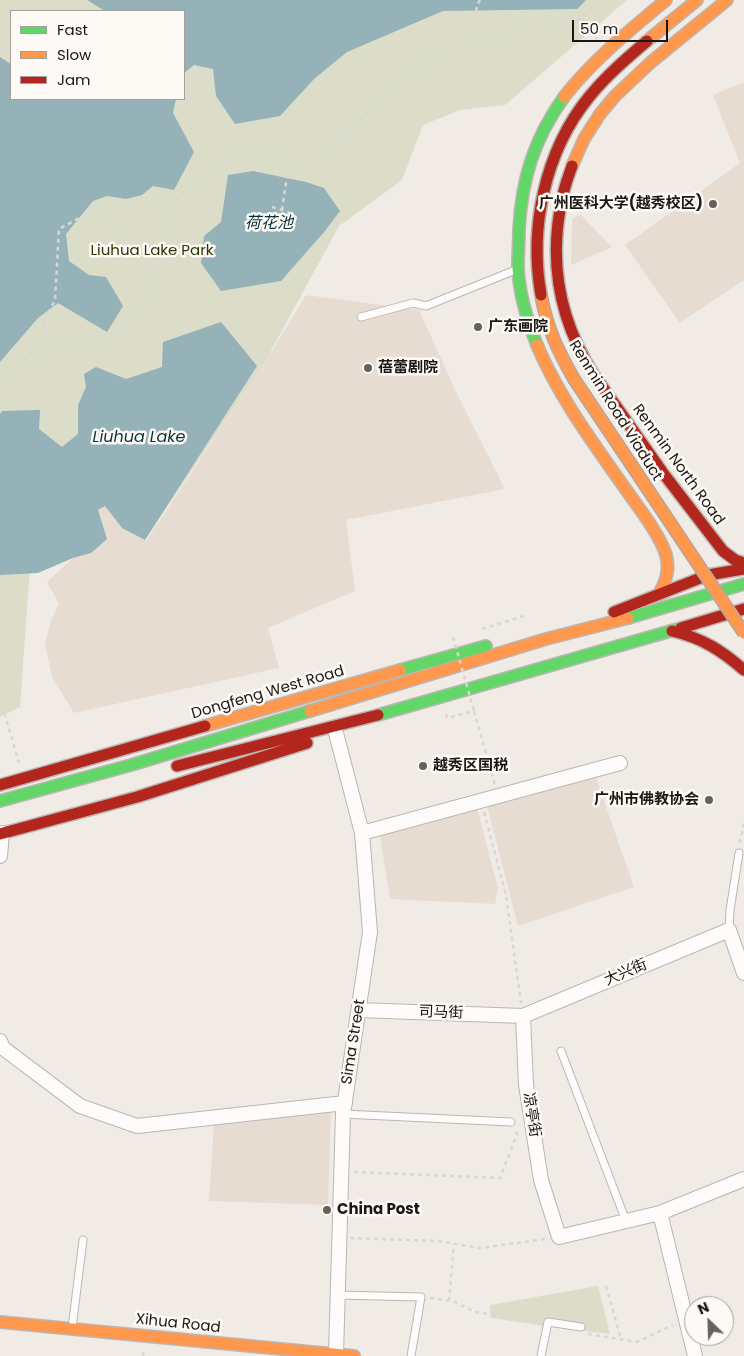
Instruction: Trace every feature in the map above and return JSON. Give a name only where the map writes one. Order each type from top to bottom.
[{"type":"main road","points":[[658,595],[666,583],[669,572],[667,558],[661,542],[582,425],[541,355],[520,288],[518,269],[522,196],[525,179],[542,134],[563,99],[579,79],[607,50],[666,0]]},
{"type":"main road","name":"Renmin Road Viaduct","points":[[697,0],[616,68],[587,99],[566,132],[558,149],[541,202],[538,222],[537,260],[541,293],[549,326],[562,360],[744,633]]},
{"type":"main road","name":"Renmin North Road","points":[[727,0],[639,72],[600,113],[589,130],[571,167],[560,203],[557,223],[557,264],[560,293],[568,325],[574,340],[591,369],[678,493],[723,550],[738,563],[744,564]]},
{"type":"main road","points":[[638,506],[648,517],[662,518],[674,511],[678,504],[678,493]]},
{"type":"main road","points":[[546,639],[708,575],[744,569]]},
{"type":"main road","name":"Dongfeng West Road","points":[[0,801],[71,782],[546,639],[655,611],[744,584]]},
{"type":"main road","points":[[167,769],[404,708],[744,609]]},
{"type":"main road","points":[[672,631],[691,635],[713,645],[744,670]]},
{"type":"main road","name":"Dongfeng West Road","points":[[0,785],[476,648],[515,641],[546,639]]},
{"type":"main road","points":[[1,834],[138,797],[336,733],[404,708]]},
{"type":"main road","name":"Xihua Road","points":[[0,1322],[354,1356]]},
{"type":"street","name":"Sima Street","points":[[336,733],[362,832],[370,932],[344,1108],[336,1354]]},
{"type":"street","points":[[362,832],[620,764]]},
{"type":"street","points":[[0,856],[1,834]]},
{"type":"street","points":[[729,930],[744,973]]},
{"type":"street","name":"大兴街","points":[[523,1016],[729,930]]},
{"type":"street","name":"司马街","points":[[359,1010],[523,1016]]},
{"type":"street","name":"凉亭街","points":[[523,1016],[526,1085],[541,1180],[559,1237]]},
{"type":"street","points":[[0,1041],[3,1048],[80,1106],[137,1126],[344,1108]]},
{"type":"street","points":[[559,1237],[660,1213],[744,1179]]},
{"type":"street","points":[[660,1213],[684,1316]]},
{"type":"lane","points":[[361,317],[413,303],[426,306],[518,269]]},
{"type":"lane","points":[[729,930],[730,910],[739,853]]},
{"type":"lane","points":[[561,1050],[626,1221]]},
{"type":"lane","points":[[344,1108],[511,1122]]},
{"type":"lane","points":[[72,1329],[83,1240]]},
{"type":"lane","points":[[337,1296],[421,1297],[411,1356]]},
{"type":"lane","points":[[541,1356],[548,1322],[580,1330]]},
{"type":"path","points":[[480,0],[477,5],[475,19],[486,36]]},
{"type":"path","points":[[0,383],[20,362],[45,344],[76,340],[97,348],[115,340],[130,320],[164,255],[167,235],[179,197],[226,156],[261,150],[289,162],[317,155],[359,121],[408,74],[440,55],[486,36],[542,25],[572,26],[599,1]]},
{"type":"path","points":[[580,19],[607,50]]},
{"type":"path","points":[[282,210],[289,162]]},
{"type":"path","points":[[272,207],[289,212]]},
{"type":"path","points":[[45,344],[44,322],[55,300],[59,229],[94,210],[123,244],[164,255]]},
{"type":"path","points":[[453,638],[498,796]]},
{"type":"path","points":[[0,698],[24,778]]},
{"type":"path","points":[[465,709],[446,714],[447,718],[474,711]]},
{"type":"path","points":[[481,801],[506,895],[523,1016]]},
{"type":"path","points":[[739,853],[744,823]]},
{"type":"path","points":[[341,1172],[500,1178],[516,1134],[511,1122]]},
{"type":"path","points":[[339,1238],[437,1241],[480,1248],[559,1237]]},
{"type":"path","points":[[449,1301],[454,1244]]},
{"type":"path","points":[[606,1286],[621,1339]]},
{"type":"path","points":[[421,1297],[453,1301],[474,1312],[548,1322]]},
{"type":"path","points":[[580,1330],[637,1342],[684,1320]]},
{"type":"shaded area","name":"广州医科大学(越秀校区)","points":[[744,82],[744,280],[680,323],[625,245],[740,163],[713,95]]},
{"type":"shaded area","points":[[580,214],[612,247],[571,265],[572,219]]},
{"type":"shaded area","points":[[306,295],[419,310],[459,398],[505,489],[346,520],[355,591],[268,628],[279,668],[74,713],[52,677],[45,644],[51,620],[59,604],[47,582],[73,558],[91,553],[98,510],[105,506],[122,528],[146,541],[266,360]]},
{"type":"shaded area","points":[[595,775],[634,887],[518,926],[487,806]]},
{"type":"shaded area","points":[[477,808],[498,888],[495,904],[390,899],[380,836]]},
{"type":"shaded area","points":[[331,1108],[328,1205],[209,1201],[214,1122]]},
{"type":"green space","name":"Liuhua Lake Park","points":[[0,0],[627,0],[505,105],[460,110],[423,125],[402,180],[339,226],[266,360],[145,540],[122,528],[105,506],[98,510],[107,539],[91,553],[30,568],[20,707],[0,717]]},
{"type":"green space","points":[[598,1286],[610,1334],[491,1318],[490,1305]]},
{"type":"water","points":[[87,0],[586,0],[577,9],[443,11],[347,52],[314,79],[280,116],[235,124],[216,96],[213,69],[194,65],[185,72],[185,10],[103,10]]},
{"type":"water","points":[[0,57],[10,63],[10,100],[176,100],[173,113],[194,152],[174,190],[153,186],[142,195],[126,199],[107,196],[93,201],[66,234],[69,261],[89,275],[106,277],[123,306],[107,332],[58,303],[38,318],[0,362]]},
{"type":"water","name":"荷花池","points":[[253,171],[306,182],[324,188],[340,211],[281,281],[221,291],[201,263],[204,236],[221,222],[228,175]]},
{"type":"water","name":"Liuhua Lake","points":[[221,322],[257,366],[145,540],[122,528],[105,506],[98,510],[107,539],[91,553],[73,558],[38,573],[0,575],[0,414],[2,411],[40,410],[39,429],[62,447],[78,434],[78,405],[86,387],[84,374],[96,367],[126,379],[162,367],[163,342]]},
{"type":"traffic: fast","points":[[537,345],[524,307],[520,287],[518,258],[521,210],[527,176],[537,144],[564,97]]},
{"type":"traffic: fast","points":[[628,618],[744,584]]},
{"type":"traffic: fast","points":[[378,715],[681,628]]},
{"type":"traffic: fast","points":[[400,670],[486,646]]},
{"type":"traffic: fast","points":[[0,801],[131,765],[310,711]]},
{"type":"traffic: slow","points":[[564,97],[600,58],[666,0]]},
{"type":"traffic: slow","points":[[647,41],[697,0]]},
{"type":"traffic: slow","points":[[572,166],[584,139],[600,114],[615,96],[650,63],[727,0]]},
{"type":"traffic: slow","points":[[541,295],[546,318],[554,339],[574,379],[744,633]]},
{"type":"traffic: slow","points":[[537,345],[545,364],[576,417],[647,519],[663,547],[667,560],[667,571],[665,581],[658,595]]},
{"type":"traffic: slow","points":[[310,711],[546,639],[628,618]]},
{"type":"traffic: slow","points":[[205,726],[400,670]]},
{"type":"traffic: slow","points":[[0,1322],[354,1356]]},
{"type":"traffic: jam","points":[[541,295],[537,243],[539,217],[551,165],[561,141],[589,97],[647,41]]},
{"type":"traffic: jam","points":[[572,166],[563,195],[557,242],[557,266],[560,288],[572,333],[594,375],[663,473],[723,551],[735,560],[744,563]]},
{"type":"traffic: jam","points":[[614,612],[708,575],[744,569]]},
{"type":"traffic: jam","points":[[681,628],[744,609]]},
{"type":"traffic: jam","points":[[672,631],[693,637],[711,646],[744,670]]},
{"type":"traffic: jam","points":[[177,766],[378,715]]},
{"type":"traffic: jam","points":[[0,785],[205,726]]},
{"type":"traffic: jam","points":[[0,834],[137,797],[307,743]]},
{"type":"place","name":"广州医科大学(越秀校区)","points":[[713,204]]},
{"type":"place","name":"广东画院","points":[[478,327]]},
{"type":"place","name":"蓓蕾剧院","points":[[368,368]]},
{"type":"place","name":"越秀区国税","points":[[423,766]]},
{"type":"place","name":"广州市佛教协会","points":[[709,800]]},
{"type":"place","name":"China Post","points":[[327,1210]]}]
